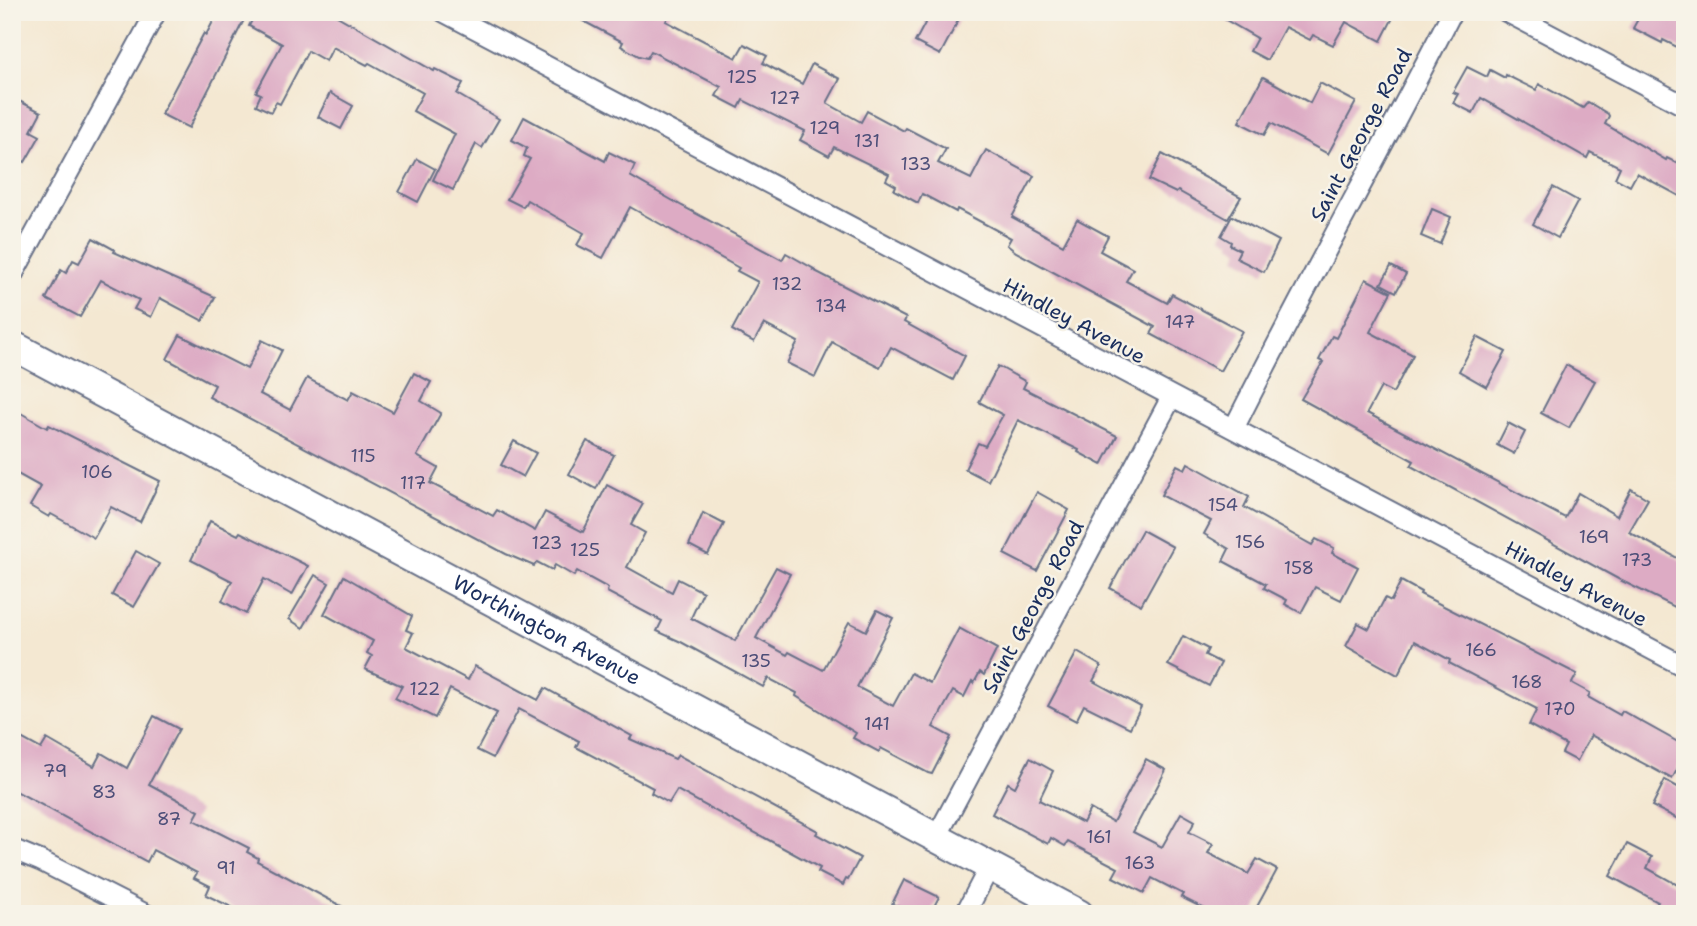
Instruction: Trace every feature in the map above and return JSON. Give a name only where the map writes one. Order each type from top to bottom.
[{"type":"street","points":[[12,276],[156,12]]},
{"type":"street","name":"Hindley Avenue","points":[[444,12],[1685,667]]},
{"type":"street","name":"Saint George Road","points":[[1234,428],[1340,220],[1377,159],[1452,12]]},
{"type":"street","points":[[1507,12],[1685,106]]},
{"type":"street","name":"Worthington Avenue","points":[[12,345],[1079,914]]},
{"type":"street","name":"Saint George Road","points":[[936,838],[1171,398]]},
{"type":"street","points":[[12,849],[53,866],[145,914]]},
{"type":"street","points":[[965,914],[990,866]]},
{"type":"building","points":[[218,12],[248,12],[189,128],[161,114]]},
{"type":"building","points":[[256,12],[330,12],[434,71],[435,69],[463,83],[457,94],[499,119],[482,148],[476,144],[453,190],[433,180],[455,134],[413,111],[423,93],[369,63],[367,65],[333,47],[326,61],[308,51],[280,104],[276,102],[271,112],[256,105],[261,94],[256,92],[282,44],[249,26]]},
{"type":"building","points":[[566,12],[671,12],[666,21],[736,58],[744,44],[767,56],[763,63],[802,84],[812,64],[840,79],[827,103],[861,122],[867,111],[946,149],[938,163],[971,179],[986,150],[1034,176],[1012,217],[1063,245],[1077,219],[1108,236],[1100,251],[1133,269],[1126,281],[1167,303],[1172,294],[1242,331],[1220,371],[1151,334],[1155,327],[1016,252],[1007,245],[1011,238],[922,194],[918,203],[894,190],[896,186],[886,180],[889,174],[834,147],[829,156],[800,140],[805,131],[743,100],[739,108],[716,96],[721,87],[651,51],[647,58],[639,56],[621,46],[623,42]]},
{"type":"building","points":[[931,12],[941,12],[958,21],[940,55],[915,42]]},
{"type":"building","points":[[1212,12],[1396,12],[1381,41],[1346,22],[1333,45],[1313,35],[1310,40],[1285,27],[1267,60],[1250,51],[1257,38]]},
{"type":"building","points":[[1642,12],[1685,12],[1685,51],[1633,28]]},
{"type":"building","points":[[1467,67],[1487,77],[1490,70],[1505,78],[1506,75],[1536,90],[1539,84],[1583,108],[1588,102],[1608,114],[1605,124],[1666,160],[1667,158],[1685,167],[1685,199],[1637,173],[1630,186],[1615,178],[1620,167],[1590,152],[1587,158],[1481,98],[1473,113],[1453,103],[1458,94],[1453,92]]},
{"type":"building","points":[[1263,77],[1310,103],[1320,83],[1356,102],[1328,154],[1271,123],[1264,135],[1239,122]]},
{"type":"building","points":[[330,93],[353,106],[341,129],[318,117]]},
{"type":"building","points":[[17,100],[41,112],[31,131],[40,136],[25,162],[17,157],[12,166],[12,109]]},
{"type":"building","points":[[524,117],[605,161],[609,152],[635,165],[630,176],[682,206],[782,260],[786,253],[906,318],[904,322],[965,356],[953,380],[891,347],[880,367],[832,342],[815,377],[787,363],[798,342],[764,324],[754,342],[732,330],[758,282],[737,271],[739,268],[630,207],[603,258],[577,245],[584,233],[527,200],[523,207],[507,199],[530,159],[524,156],[527,148],[512,140]]},
{"type":"building","points":[[1162,154],[1241,197],[1228,219],[1178,191],[1176,193],[1149,180]]},
{"type":"building","points":[[417,159],[435,169],[418,202],[399,192]]},
{"type":"building","points":[[1553,187],[1578,201],[1558,238],[1533,224]]},
{"type":"building","points":[[1432,209],[1451,217],[1440,244],[1421,236]]},
{"type":"building","points":[[1232,216],[1279,241],[1264,272],[1236,258],[1240,250],[1221,236]]},
{"type":"building","points":[[93,238],[115,250],[114,252],[215,297],[203,321],[160,298],[151,317],[134,309],[139,300],[101,280],[80,317],[46,299],[61,270],[66,273],[73,260],[79,263]]},
{"type":"building","points":[[1391,266],[1406,274],[1396,292],[1381,284]]},
{"type":"building","points":[[1366,279],[1391,292],[1370,332],[1413,355],[1393,393],[1381,387],[1367,413],[1565,518],[1578,493],[1617,516],[1631,489],[1648,499],[1629,532],[1685,562],[1685,612],[1620,580],[1411,466],[1414,461],[1301,399],[1323,362],[1319,360],[1332,336],[1336,338]]},
{"type":"building","points":[[180,335],[247,369],[262,340],[282,350],[260,394],[290,410],[307,378],[348,400],[353,391],[393,412],[414,373],[431,382],[421,401],[441,413],[417,456],[438,468],[430,483],[493,516],[497,510],[535,531],[545,512],[583,532],[607,485],[643,504],[631,525],[645,533],[627,567],[672,592],[678,579],[703,592],[691,618],[735,641],[776,567],[790,574],[756,638],[787,655],[789,652],[823,670],[849,622],[866,631],[877,610],[893,618],[857,687],[893,706],[911,673],[930,683],[959,628],[997,649],[984,675],[980,672],[964,697],[953,691],[933,727],[951,737],[932,774],[928,773],[881,748],[879,752],[853,738],[856,733],[796,696],[797,693],[768,678],[763,687],[657,631],[662,621],[607,592],[608,588],[577,571],[574,576],[555,565],[552,570],[537,562],[534,566],[506,554],[209,397],[215,385],[167,359]]},
{"type":"building","points":[[1477,337],[1506,352],[1487,387],[1459,371]]},
{"type":"building","points":[[1566,365],[1595,381],[1569,428],[1541,413]]},
{"type":"building","points":[[998,366],[1026,382],[1023,388],[1117,436],[1102,465],[1078,452],[1079,450],[1018,420],[988,481],[965,469],[978,443],[985,446],[1003,415],[979,402]]},
{"type":"building","points":[[19,412],[160,481],[140,522],[111,507],[94,538],[51,514],[49,517],[30,506],[41,487],[12,471],[12,425]]},
{"type":"building","points":[[1508,423],[1525,432],[1514,454],[1497,445]]},
{"type":"building","points":[[514,441],[536,453],[523,477],[501,465]]},
{"type":"building","points":[[587,441],[614,455],[596,489],[569,474]]},
{"type":"building","points":[[1188,463],[1249,497],[1244,507],[1312,545],[1316,539],[1334,548],[1332,553],[1358,567],[1341,600],[1315,587],[1301,613],[1285,604],[1287,600],[1264,588],[1266,584],[1223,561],[1229,549],[1204,534],[1211,521],[1161,495],[1177,465],[1185,469]]},
{"type":"building","points":[[1037,492],[1069,510],[1037,571],[1004,554]]},
{"type":"building","points":[[703,513],[724,524],[708,555],[689,545]]},
{"type":"building","points":[[210,521],[238,535],[240,532],[308,566],[292,595],[264,579],[246,614],[222,601],[232,581],[191,560]]},
{"type":"building","points":[[1142,530],[1173,547],[1141,605],[1110,588]]},
{"type":"building","points":[[136,551],[159,564],[134,607],[112,595]]},
{"type":"building","points":[[315,575],[329,583],[303,628],[289,619]]},
{"type":"building","points":[[344,576],[412,616],[406,630],[413,633],[406,647],[468,680],[475,666],[538,700],[545,688],[632,736],[630,739],[675,759],[678,755],[818,831],[816,834],[860,858],[848,880],[846,879],[843,885],[818,872],[820,868],[677,790],[669,803],[651,793],[653,788],[576,747],[579,741],[519,709],[493,758],[477,750],[497,713],[450,689],[435,718],[395,698],[402,686],[365,669],[372,656],[367,653],[373,641],[324,614]]},
{"type":"building","points":[[1401,581],[1421,592],[1420,594],[1577,674],[1572,683],[1590,693],[1588,697],[1620,715],[1622,711],[1685,746],[1685,755],[1672,779],[1591,735],[1577,761],[1562,753],[1566,745],[1529,725],[1537,709],[1449,663],[1450,660],[1415,641],[1398,675],[1346,646],[1358,623],[1369,629],[1385,598],[1391,601]]},
{"type":"building","points":[[1183,636],[1208,649],[1205,655],[1221,663],[1209,686],[1168,665]]},
{"type":"building","points":[[1077,652],[1101,666],[1093,681],[1141,707],[1130,728],[1084,705],[1076,721],[1048,706]]},
{"type":"building","points":[[154,716],[179,729],[149,784],[199,811],[194,820],[249,848],[247,852],[258,858],[257,861],[356,914],[246,914],[206,895],[210,886],[194,878],[197,873],[153,850],[147,862],[12,789],[12,733],[41,749],[47,739],[94,766],[101,753],[127,768]]},
{"type":"building","points":[[1030,758],[1053,771],[1039,800],[1083,823],[1090,809],[1113,822],[1146,759],[1166,770],[1133,832],[1162,847],[1181,813],[1195,821],[1189,832],[1213,844],[1208,853],[1248,874],[1257,859],[1277,870],[1253,914],[1203,914],[1205,909],[1152,878],[1144,893],[1113,877],[1118,868],[1068,842],[1065,846],[1051,838],[1048,844],[992,814],[1008,783],[1015,787]]},
{"type":"building","points":[[1665,780],[1685,791],[1685,805],[1678,819],[1652,806]]},
{"type":"building","points":[[1627,844],[1652,857],[1647,868],[1685,889],[1685,914],[1673,914],[1656,905],[1658,902],[1610,876]]},
{"type":"building","points":[[904,880],[939,897],[930,914],[895,914],[899,907],[892,904]]}]
